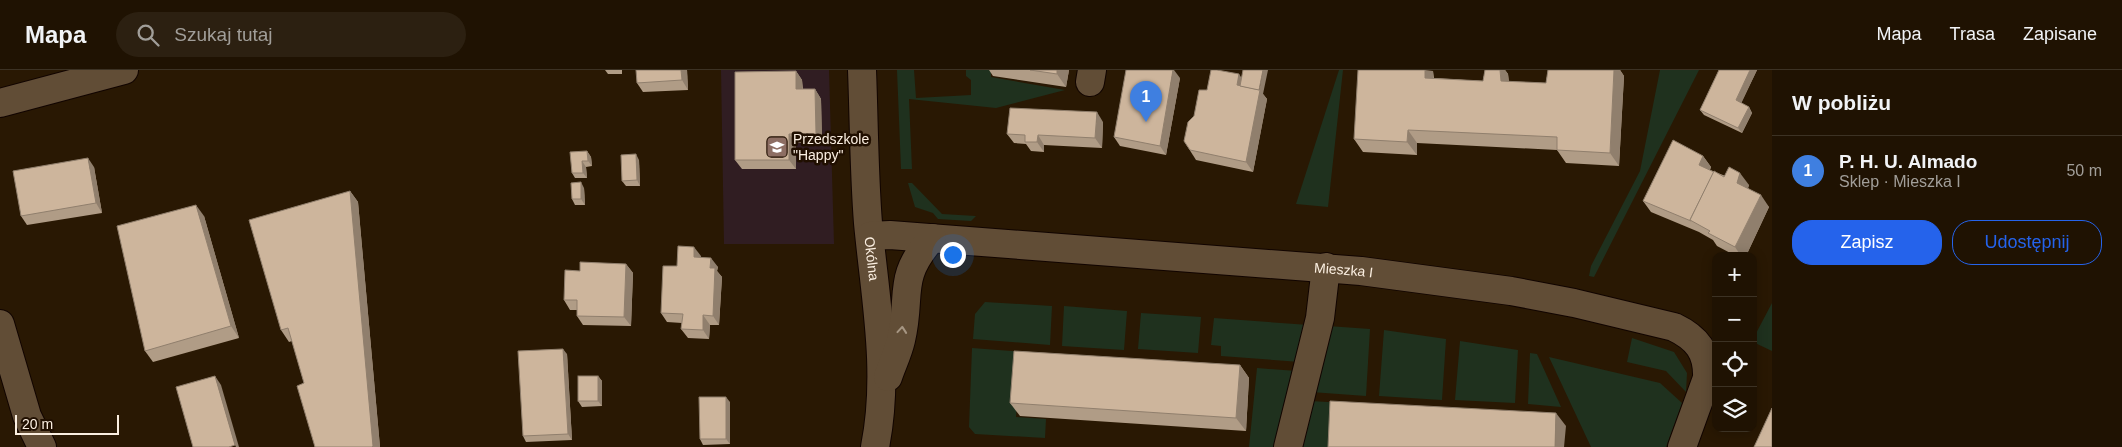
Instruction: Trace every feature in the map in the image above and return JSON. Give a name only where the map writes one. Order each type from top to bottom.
[{"type":"street","points":[[0,103],[124,70]]},
{"type":"street","name":"Okólna","points":[[862,70],[865,170],[870,236],[880,319],[882,393],[875,447]]},
{"type":"street","name":"Mieszka I","points":[[870,236],[932,238],[1326,267],[1511,291],[1574,303],[1674,327],[1685,332],[1701,346],[1706,355],[1708,372],[1682,447]]},
{"type":"street","points":[[882,393],[901,340],[906,286],[912,267],[918,253],[932,238]]},
{"type":"street","points":[[1288,447],[1320,318],[1326,267]]},
{"type":"street","points":[[0,324],[27,416],[42,447]]},
{"type":"shaded area","name":"Przedszkole \"Happy\"","points":[[721,70],[829,70],[834,244],[724,244]]},
{"type":"green space","points":[[897,70],[914,70],[916,98],[971,95],[971,80],[966,76],[966,70],[991,70],[991,77],[1065,90],[996,108],[909,99],[912,169],[901,169]]},
{"type":"green space","points":[[1339,70],[1343,70],[1328,207],[1296,204]]},
{"type":"green space","points":[[1660,70],[1699,70],[1594,277],[1589,276],[1591,266],[1640,171]]},
{"type":"green space","points":[[908,183],[912,183],[942,214],[976,216],[971,221],[938,219],[933,213],[915,207]]},
{"type":"green space","points":[[985,302],[1052,306],[1050,345],[973,339],[975,314]]},
{"type":"green space","points":[[1772,303],[1772,351],[1757,344],[1757,331]]},
{"type":"green space","points":[[1064,306],[1127,311],[1124,350],[1062,346]]},
{"type":"green space","points":[[1141,313],[1201,317],[1198,353],[1138,349]]},
{"type":"green space","points":[[1214,318],[1309,325],[1300,362],[1221,356],[1221,346],[1211,345]]},
{"type":"green space","points":[[1328,326],[1370,329],[1366,396],[1311,392]]},
{"type":"green space","points":[[1384,330],[1446,339],[1442,400],[1379,396]]},
{"type":"green space","points":[[1632,338],[1674,352],[1687,373],[1686,392],[1666,371],[1627,362]]},
{"type":"green space","points":[[1460,341],[1518,350],[1515,403],[1455,400]]},
{"type":"green space","points":[[972,348],[1049,354],[1020,360],[1016,417],[1046,419],[1045,438],[975,434],[969,427]]},
{"type":"green space","points":[[1530,353],[1537,354],[1561,407],[1528,404]]},
{"type":"green space","points":[[1549,357],[1660,383],[1682,403],[1666,447],[1591,447]]},
{"type":"green space","points":[[1257,368],[1297,371],[1278,447],[1249,447]]},
{"type":"green space","points":[[1310,401],[1363,404],[1335,447],[1298,447]]},
{"type":"building","points":[[636,70],[681,70],[682,80],[637,83]]},
{"type":"building","points":[[1030,70],[1057,70],[1057,74]]},
{"type":"building","points":[[1126,70],[1173,70],[1160,146],[1114,137]]},
{"type":"building","points":[[1211,70],[1239,74],[1237,85],[1260,90],[1246,162],[1190,150],[1184,141],[1188,122],[1194,116],[1199,90],[1207,90]]},
{"type":"building","points":[[1243,70],[1263,70],[1259,90],[1240,86]]},
{"type":"building","points":[[1358,70],[1425,70],[1425,78],[1483,81],[1485,70],[1500,70],[1501,81],[1546,83],[1548,70],[1614,70],[1610,153],[1557,150],[1557,137],[1408,130],[1407,142],[1354,139]]},
{"type":"building","points":[[1719,70],[1750,70],[1736,100],[1749,107],[1738,128],[1700,110]]},
{"type":"building","points":[[796,71],[796,89],[815,89],[816,134],[789,134],[789,160],[735,160],[735,72]]},
{"type":"building","points":[[1010,108],[1097,112],[1095,138],[1038,135],[1037,142],[1025,142],[1025,135],[1007,134]]},
{"type":"building","points":[[1673,140],[1703,156],[1699,165],[1714,172],[1691,221],[1643,201]]},
{"type":"building","points":[[587,151],[588,161],[582,161],[583,173],[572,173],[570,152]]},
{"type":"building","points":[[636,154],[637,180],[622,181],[621,155]]},
{"type":"building","points":[[88,158],[96,203],[21,216],[13,171]]},
{"type":"building","points":[[1729,167],[1740,173],[1737,183],[1761,195],[1735,247],[1708,233],[1710,231],[1690,220],[1714,171],[1724,177]]},
{"type":"building","points":[[581,182],[581,199],[572,199],[571,183]]},
{"type":"building","points":[[350,191],[373,446],[315,447],[297,386],[304,383],[288,328],[281,330],[249,220]]},
{"type":"building","points":[[196,205],[231,326],[145,351],[117,226]]},
{"type":"building","points":[[678,246],[694,247],[694,257],[711,258],[710,268],[715,268],[713,316],[703,315],[703,330],[681,329],[683,314],[661,313],[663,266],[677,266]]},
{"type":"building","points":[[580,262],[626,264],[624,317],[577,316],[577,300],[564,300],[565,270],[580,271]]},
{"type":"building","points":[[563,349],[568,434],[523,436],[518,351]]},
{"type":"building","points":[[1014,351],[1240,365],[1236,418],[1010,403]]},
{"type":"building","points":[[215,376],[235,445],[229,447],[193,447],[176,387]]},
{"type":"building","points":[[578,376],[598,376],[598,401],[578,401]]},
{"type":"building","points":[[699,397],[726,397],[726,439],[700,439]]},
{"type":"building","points":[[1330,401],[1556,413],[1555,447],[1328,447]]},
{"type":"building","points":[[1772,408],[1772,447],[1754,447]]},
{"type":"place","name":"P. H. U. Almado","points":[[1146,122]]},
{"type":"place","name":"Przedszkole \"Happy\"","points":[[777,147]]}]
